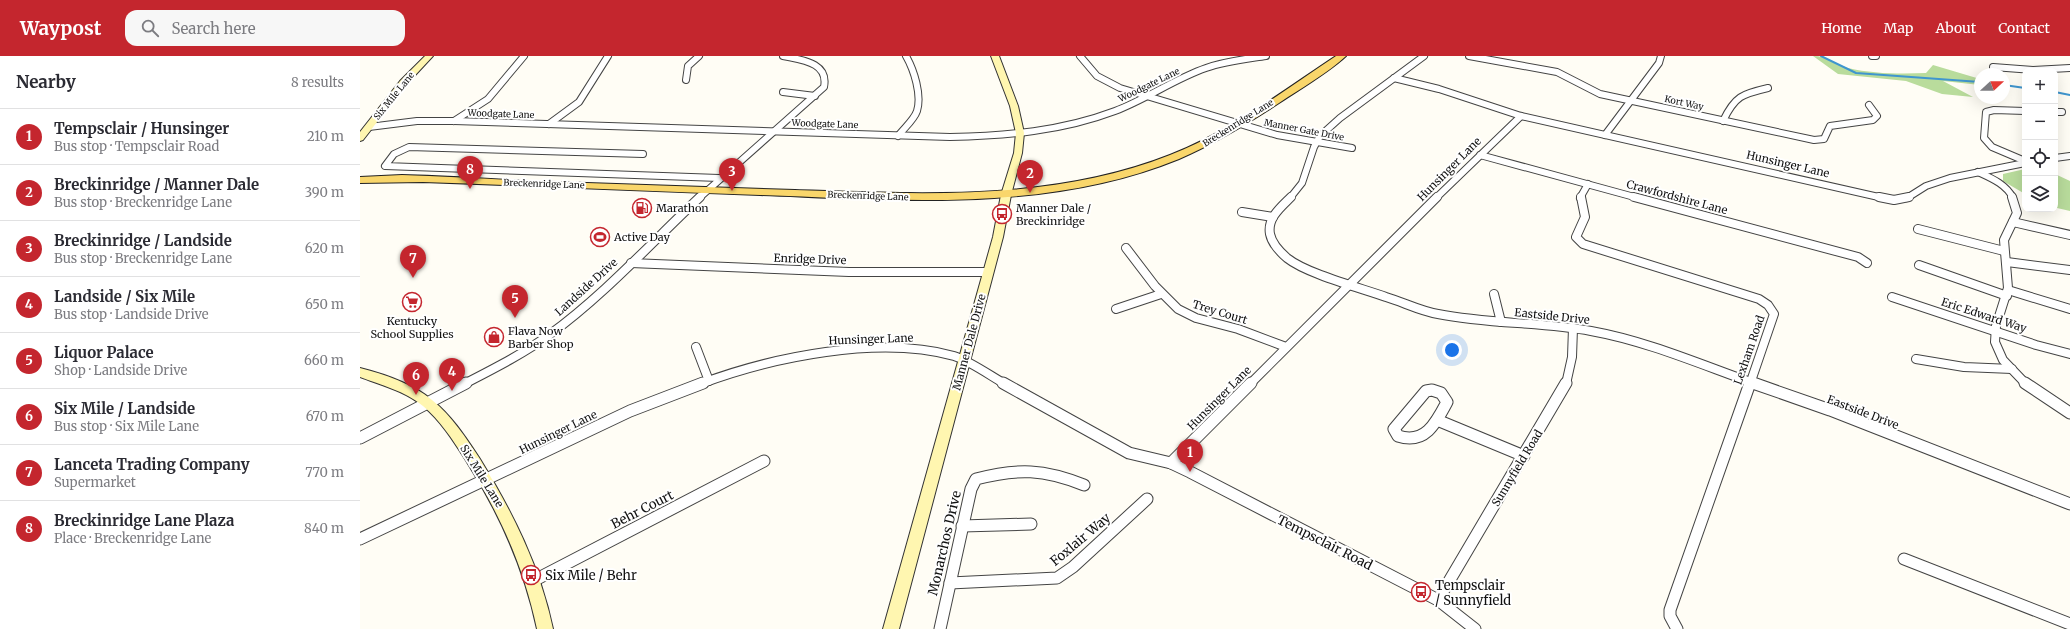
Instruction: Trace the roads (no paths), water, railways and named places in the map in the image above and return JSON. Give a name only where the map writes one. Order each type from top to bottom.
[{"type":"main road","name":"Breckenridge Lane","points":[[360,180],[926,198],[1006,195],[1085,183],[1133,171],[1186,152],[1238,124],[1342,56]]},
{"type":"street","name":"Six Mile Lane","points":[[360,138],[403,83],[429,56]]},
{"type":"street","points":[[454,121],[488,99],[524,56]]},
{"type":"street","points":[[549,124],[579,102],[608,56]]},
{"type":"street","points":[[686,80],[686,69],[690,62],[699,56]]},
{"type":"street","name":"Landside Drive","points":[[360,438],[514,358],[549,335],[580,311],[708,190],[718,178],[824,87],[827,80],[823,71],[812,64],[783,56]]},
{"type":"street","points":[[898,136],[913,118],[918,103],[912,68],[906,56]]},
{"type":"street","name":"Manner Dale Drive","points":[[891,629],[989,272],[1006,195],[1018,153],[1020,133],[1014,106],[995,56]]},
{"type":"street","name":"Manner Gate Drive","points":[[1080,56],[1088,68],[1107,83],[1148,97],[1277,135],[1352,148]]},
{"type":"street","name":"Woodgate Lane","points":[[369,127],[417,121],[454,121],[898,136],[968,137],[1020,133],[1090,119],[1148,97],[1204,68],[1266,56]]},
{"type":"street","points":[[1242,212],[1273,217],[1302,183],[1317,142],[1329,126],[1424,56]]},
{"type":"street","name":"Kort Way","points":[[1469,56],[1557,72],[1570,78],[1589,91],[1629,101],[1818,141],[1824,139],[1830,126],[1873,120],[1877,116],[1869,105]]},
{"type":"street","points":[[1605,135],[1629,101],[1659,63],[1661,56]]},
{"type":"street","points":[[1993,67],[2033,70],[2070,68]]},
{"type":"street","points":[[1394,78],[1439,89],[1521,116]]},
{"type":"street","points":[[1723,121],[1732,102],[1737,97],[1768,88]]},
{"type":"street","points":[[783,92],[815,96]]},
{"type":"street","points":[[2022,111],[1988,111],[1985,114],[1984,124],[1984,138],[1989,144],[2022,160]]},
{"type":"street","name":"Hunsinger Lane","points":[[360,539],[630,411],[661,398],[709,381],[787,358],[843,350],[882,348],[924,350],[955,356],[1129,453],[1144,458],[1171,463],[1286,347],[1521,116],[1894,200],[1904,200],[1925,187],[1968,174],[2022,163]]},
{"type":"street","points":[[643,154],[409,147],[397,153],[388,160],[385,166],[718,178]]},
{"type":"street","name":"Crawfordshire Lane","points":[[1480,155],[1858,257],[1867,263]]},
{"type":"street","points":[[2058,158],[2070,156]]},
{"type":"street","points":[[1978,172],[2013,194],[2017,212],[2013,222],[2007,230],[2004,251],[2007,262],[2007,293],[1994,330],[1997,349],[2012,369],[2036,391],[2070,413]]},
{"type":"street","points":[[1968,174],[1992,185],[2014,200]]},
{"type":"street","name":"Lexham Road","points":[[1588,184],[1580,198],[1585,217],[1584,221],[1576,232],[1576,237],[1579,242],[1593,248],[1759,299],[1773,310],[1774,314],[1670,610],[1670,616],[1677,629]]},
{"type":"street","name":"Eastside Drive","points":[[1273,217],[1270,224],[1270,234],[1274,244],[1282,254],[1302,267],[1350,285],[1436,314],[1501,322],[1574,328],[1601,333],[1646,345],[1751,381],[2070,504]]},
{"type":"street","points":[[2013,222],[2070,235]]},
{"type":"street","points":[[1918,229],[2004,251]]},
{"type":"street","name":"Trey Court","points":[[1126,248],[1161,294],[1178,309],[1196,318],[1238,329],[1286,347]]},
{"type":"street","points":[[2007,262],[2070,270]]},
{"type":"street","name":"Enridge Drive","points":[[631,263],[849,272],[989,272]]},
{"type":"street","points":[[1919,265],[2007,293],[2070,309]]},
{"type":"street","points":[[1116,309],[1161,294]]},
{"type":"street","points":[[1494,294],[1501,322]]},
{"type":"street","name":"Eric Edward Way","points":[[1892,297],[2070,354]]},
{"type":"street","name":"Sunnyfield Road","points":[[1438,600],[1566,384],[1572,366],[1574,328]]},
{"type":"street","points":[[696,347],[709,381]]},
{"type":"street","points":[[1916,359],[1970,369],[1991,371],[2012,369]]},
{"type":"street","name":"Six Mile Lane","points":[[360,372],[416,395],[428,403],[455,432],[502,506],[520,545],[533,581],[545,629]]},
{"type":"street","points":[[1438,390],[1444,395],[1447,402],[1437,420],[1422,437],[1412,440],[1398,436],[1394,429],[1426,391],[1438,390]]},
{"type":"street","points":[[1437,420],[1524,456]]},
{"type":"street","name":"Behr Court","points":[[533,581],[764,461]]},
{"type":"street","name":"Tempsclair Road","points":[[1171,463],[1438,600],[1475,629]]},
{"type":"street","name":"Monarchos Drive","points":[[940,629],[962,526],[971,489],[976,480],[988,476],[1042,472],[1084,485]]},
{"type":"street","name":"Foxlair Way","points":[[950,583],[1057,578],[1073,567],[1147,499]]},
{"type":"street","points":[[962,526],[1031,524]]},
{"type":"street","points":[[1904,559],[2070,624]]},
{"type":"waterway","points":[[1821,56],[1856,73],[1974,82]]},
{"type":"waterway","points":[[2010,86],[2022,88]]},
{"type":"waterway","points":[[2058,93],[2070,95]]},
{"type":"place","name":"Breckinridge Lane Plaza","points":[[470,189]]},
{"type":"place","name":"Breckinridge / Landside","points":[[732,191]]},
{"type":"place","name":"Breckinridge / Manner Dale","points":[[1030,193]]},
{"type":"place","name":"Marathon","points":[[642,208]]},
{"type":"place","name":"Manner Dale / Breckinridge","points":[[1002,214]]},
{"type":"place","name":"Active Day","points":[[600,237]]},
{"type":"place","name":"Lanceta Trading Company","points":[[413,278]]},
{"type":"place","name":"Kentucky School Supplies","points":[[412,302]]},
{"type":"place","name":"Liquor Palace","points":[[515,318]]},
{"type":"place","name":"Flava Now Barber Shop","points":[[494,337]]},
{"type":"place","name":"Landside / Six Mile","points":[[452,391]]},
{"type":"place","name":"Six Mile / Landside","points":[[416,395]]},
{"type":"place","name":"Tempsclair / Hunsinger","points":[[1190,472]]},
{"type":"place","name":"Six Mile / Behr","points":[[531,575]]},
{"type":"place","name":"Tempsclair / Sunnyfield","points":[[1421,592]]}]
